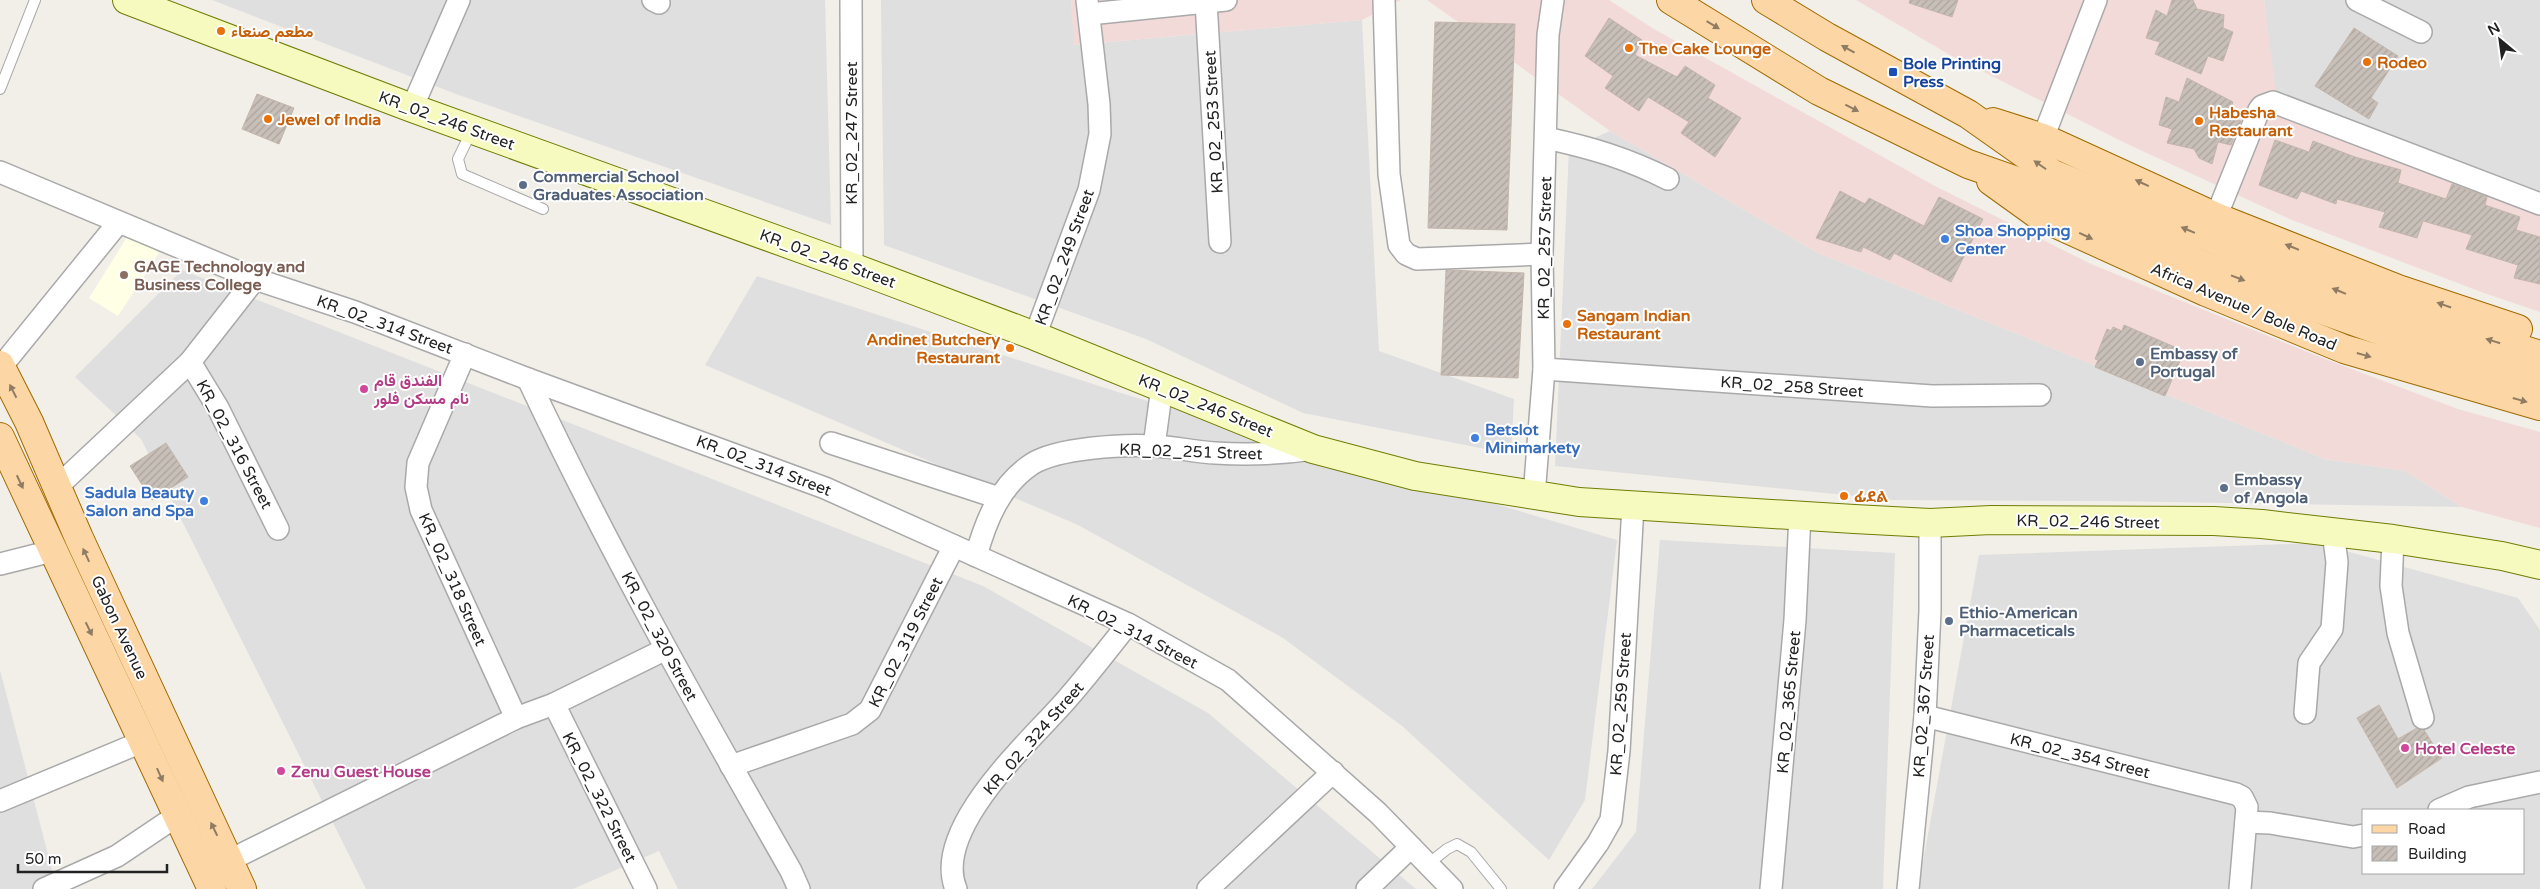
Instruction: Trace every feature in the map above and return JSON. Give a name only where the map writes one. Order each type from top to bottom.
[{"type":"main road","name":"Africa Avenue / Bole Road","points":[[1671,0],[1819,91],[1968,164],[2054,194],[2196,262],[2283,296],[2398,338],[2540,382]]},
{"type":"main road","points":[[1766,0],[1835,42],[1968,114],[2053,174],[2363,300],[2540,355]]},
{"type":"main road","points":[[1968,114],[2043,138],[2216,217],[2398,289],[2540,335]]},
{"type":"main road","name":"Africa Avenue / Bole Road","points":[[1968,164],[2041,216],[2206,292],[2344,349],[2540,406]]},
{"type":"main road","name":"Gabon Avenue","points":[[1,366],[12,431],[52,551],[144,741],[208,881]]},
{"type":"main road","name":"Gabon Avenue","points":[[12,431],[58,486],[78,538],[242,889]]},
{"type":"street","name":"KR_02_246 Street","points":[[127,0],[412,108],[852,267],[1036,336],[1313,449],[1415,476],[1534,496],[1633,506],[1800,514],[1930,523],[1991,520],[2214,521],[2393,539],[2502,556],[2540,565]]},
{"type":"street","points":[[412,108],[459,0]]},
{"type":"street","name":"KR_02_247 Street","points":[[851,0],[852,267]]},
{"type":"street","points":[[1384,0],[1388,174],[1399,245],[1406,254],[1417,259],[1542,254]]},
{"type":"street","name":"KR_02_257 Street","points":[[1534,496],[1544,369],[1542,254],[1548,35],[1553,0]]},
{"type":"street","points":[[2043,138],[2096,0]]},
{"type":"street","points":[[2357,0],[2421,32]]},
{"type":"street","points":[[1088,7],[1216,1]]},
{"type":"street","name":"KR_02_253 Street","points":[[1216,1],[1220,242]]},
{"type":"street","name":"KR_02_249 Street","points":[[1036,336],[1090,190],[1100,134],[1099,104],[1088,7]]},
{"type":"street","points":[[2216,217],[2259,110],[2262,106],[2273,102],[2540,204]]},
{"type":"street","points":[[1546,138],[1596,149],[1629,160],[1668,179]]},
{"type":"street","name":"KR_02_314 Street","points":[[0,172],[255,279],[356,312],[528,379],[825,488],[1128,624],[1228,680],[1378,812],[1452,889]]},
{"type":"street","points":[[1,366],[118,223]]},
{"type":"street","points":[[190,362],[255,279]]},
{"type":"street","name":"KR_02_318 Street","points":[[465,354],[426,441],[418,463],[416,487],[421,510],[516,718]]},
{"type":"street","name":"KR_02_316 Street","points":[[58,486],[190,362],[218,408],[278,529]]},
{"type":"street","name":"KR_02_258 Street","points":[[1544,369],[1932,396],[2040,395]]},
{"type":"street","name":"KR_02_320 Street","points":[[528,379],[666,649],[792,871],[799,889]]},
{"type":"street","points":[[1154,446],[1162,387]]},
{"type":"street","points":[[831,443],[999,498]]},
{"type":"street","name":"KR_02_251 Street","points":[[976,556],[988,517],[999,498],[1019,475],[1033,464],[1050,456],[1078,450],[1154,446],[1212,453],[1255,455],[1284,454],[1313,449]]},
{"type":"street","name":"KR_02_259 Street","points":[[1565,889],[1611,820],[1619,751],[1633,506]]},
{"type":"street","name":"KR_02_365 Street","points":[[1771,889],[1795,620],[1800,514]]},
{"type":"street","name":"KR_02_367 Street","points":[[1908,889],[1925,716],[1930,611],[1930,523]]},
{"type":"street","points":[[2305,713],[2309,663],[2332,629],[2337,562],[2333,532]]},
{"type":"street","points":[[2393,539],[2391,586],[2398,633],[2423,718]]},
{"type":"street","name":"KR_02_319 Street","points":[[732,766],[862,719],[870,710],[954,546]]},
{"type":"street","points":[[0,564],[52,551]]},
{"type":"street","name":"KR_02_324 Street","points":[[956,889],[952,879],[956,845],[978,803],[998,774],[1070,696],[1128,624]]},
{"type":"street","points":[[208,881],[229,860],[516,718],[554,704],[666,649]]},
{"type":"street","name":"KR_02_322 Street","points":[[554,704],[646,889]]},
{"type":"street","name":"KR_02_354 Street","points":[[1925,716],[2236,794],[2242,797],[2247,807],[2246,822]]},
{"type":"street","points":[[0,801],[144,741]]},
{"type":"street","points":[[1208,889],[1333,772]]},
{"type":"street","points":[[2441,809],[2469,797],[2540,782]]},
{"type":"street","points":[[44,889],[116,856],[178,815]]},
{"type":"street","points":[[2240,889],[2246,822],[2270,823],[2353,837],[2362,836]]},
{"type":"street","points":[[1367,889],[1411,847]]},
{"type":"lane","points":[[0,89],[35,0]]},
{"type":"lane","points":[[472,129],[458,159],[462,174],[543,209]]},
{"type":"lane","points":[[1428,864],[1447,849],[1457,844],[1471,852],[1501,889]]},
{"type":"shaded area","points":[[212,0],[825,0],[831,225],[456,94]]},
{"type":"shaded area","points":[[881,0],[1071,0],[1075,45],[1362,20],[1379,351],[1514,399],[1511,454],[1303,413],[1146,339],[884,245]]},
{"type":"shaded area","points":[[1071,0],[1401,0],[1362,20],[1074,45]]},
{"type":"shaded area","points":[[1427,0],[1609,0],[1654,29],[1935,186],[2091,264],[2325,359],[2458,409],[2540,432],[2540,528],[2462,507],[2405,471],[2325,459],[1818,253],[1610,131]]},
{"type":"shaded area","points":[[1856,0],[2264,0],[2279,117],[2540,199],[2540,312],[2484,293],[2292,220],[2123,142],[1950,55]]},
{"type":"shaded area","points":[[2264,0],[2540,0],[2540,199],[2278,117]]},
{"type":"shaded area","points":[[1610,131],[1818,253],[2325,459],[2405,471],[2462,507],[2107,501],[1894,500],[1555,466],[1569,149]]},
{"type":"shaded area","name":"GAGE Technology and Business College","points":[[129,234],[159,253],[118,316],[89,298]]},
{"type":"shaded area","points":[[182,270],[983,586],[1208,713],[1416,889],[678,889],[659,851],[573,889],[366,889],[141,439],[75,377]]},
{"type":"shaded area","points":[[757,276],[1121,393],[1617,540],[1585,800],[1549,860],[1402,726],[1283,638],[1078,525],[705,365]]},
{"type":"shaded area","points":[[1660,540],[1895,553],[1883,889],[1592,889],[1636,832]]},
{"type":"shaded area","points":[[2316,543],[2518,598],[2540,630],[2540,889],[1918,889],[1979,555]]},
{"type":"shaded area","points":[[0,670],[57,889],[0,889]]},
{"type":"building","points":[[1910,0],[1958,0],[1952,17],[1909,3]]},
{"type":"building","points":[[2172,0],[2193,0],[2197,9],[2224,15],[2223,28],[2233,32],[2223,61],[2208,56],[2201,74],[2155,54],[2160,42],[2146,38],[2156,10],[2167,16]]},
{"type":"building","points":[[1609,18],[1642,40],[1635,55],[1677,77],[1685,66],[1715,85],[1708,98],[1741,118],[1715,157],[1681,133],[1689,122],[1648,97],[1639,111],[1605,88],[1613,76],[1585,56]]},
{"type":"building","points":[[1435,22],[1515,24],[1507,230],[1428,228]]},
{"type":"building","points":[[2354,28],[2398,56],[2371,98],[2378,103],[2369,119],[2315,86]]},
{"type":"building","points":[[2187,78],[2233,102],[2228,116],[2241,121],[2231,145],[2218,142],[2212,164],[2199,158],[2194,149],[2167,143],[2172,129],[2159,125],[2166,97],[2179,102]]},
{"type":"building","name":"Jewel of India","points":[[257,94],[294,108],[279,144],[242,129]]},
{"type":"building","points":[[2275,140],[2309,152],[2313,141],[2355,157],[2401,170],[2398,183],[2446,199],[2452,184],[2487,197],[2485,205],[2520,217],[2516,230],[2540,237],[2540,284],[2514,278],[2518,265],[2466,249],[2472,235],[2423,221],[2417,238],[2379,227],[2385,212],[2337,199],[2336,204],[2301,191],[2297,199],[2259,185]]},
{"type":"building","points":[[1840,191],[1865,204],[1869,198],[1924,226],[1939,197],[1983,219],[1951,282],[1894,253],[1890,260],[1863,247],[1861,252],[1816,238]]},
{"type":"building","points":[[1446,270],[1524,273],[1518,378],[1441,375]]},
{"type":"building","points":[[2124,325],[2177,348],[2175,353],[2181,356],[2180,361],[2165,396],[2095,367],[2098,360],[2095,359],[2107,329],[2111,331],[2113,327],[2122,331]]},
{"type":"building","points":[[166,443],[188,477],[152,500],[130,466]]},
{"type":"building","name":"Hotel Celeste","points":[[2379,705],[2398,739],[2417,728],[2424,730],[2442,758],[2397,788],[2357,718]]},
{"type":"place","name":"مطعم صنعاء","points":[[221,31]]},
{"type":"place","name":"The Cake Lounge","points":[[1629,48]]},
{"type":"place","name":"Rodeo","points":[[2367,62]]},
{"type":"place","name":"Bole Printing Press","points":[[1893,72]]},
{"type":"place","name":"Jewel of India","points":[[268,119]]},
{"type":"place","name":"Habesha Restaurant","points":[[2199,121]]},
{"type":"place","name":"Commercial School Graduates Association","points":[[523,185]]},
{"type":"place","name":"Shoa Shopping Center","points":[[1945,239]]},
{"type":"place","name":"GAGE Technology and Business College","points":[[124,275]]},
{"type":"place","name":"Sangam Indian Restaurant","points":[[1567,324]]},
{"type":"place","name":"Andinet Butchery Restaurant","points":[[1010,348]]},
{"type":"place","name":"Embassy of Portugal","points":[[2140,362]]},
{"type":"place","name":"الفندق قام نام مسكن فلور","points":[[364,389]]},
{"type":"place","name":"Betslot Minimarkety","points":[[1475,438]]},
{"type":"place","name":"Embassy of Angola","points":[[2224,488]]},
{"type":"place","name":"ፊደል","points":[[1844,496]]},
{"type":"place","name":"Sadula Beauty Salon and Spa","points":[[204,501]]},
{"type":"place","name":"Ethio-American Pharmaceticals","points":[[1949,621]]},
{"type":"place","name":"Hotel Celeste","points":[[2405,748]]},
{"type":"place","name":"Zenu Guest House","points":[[281,771]]}]
